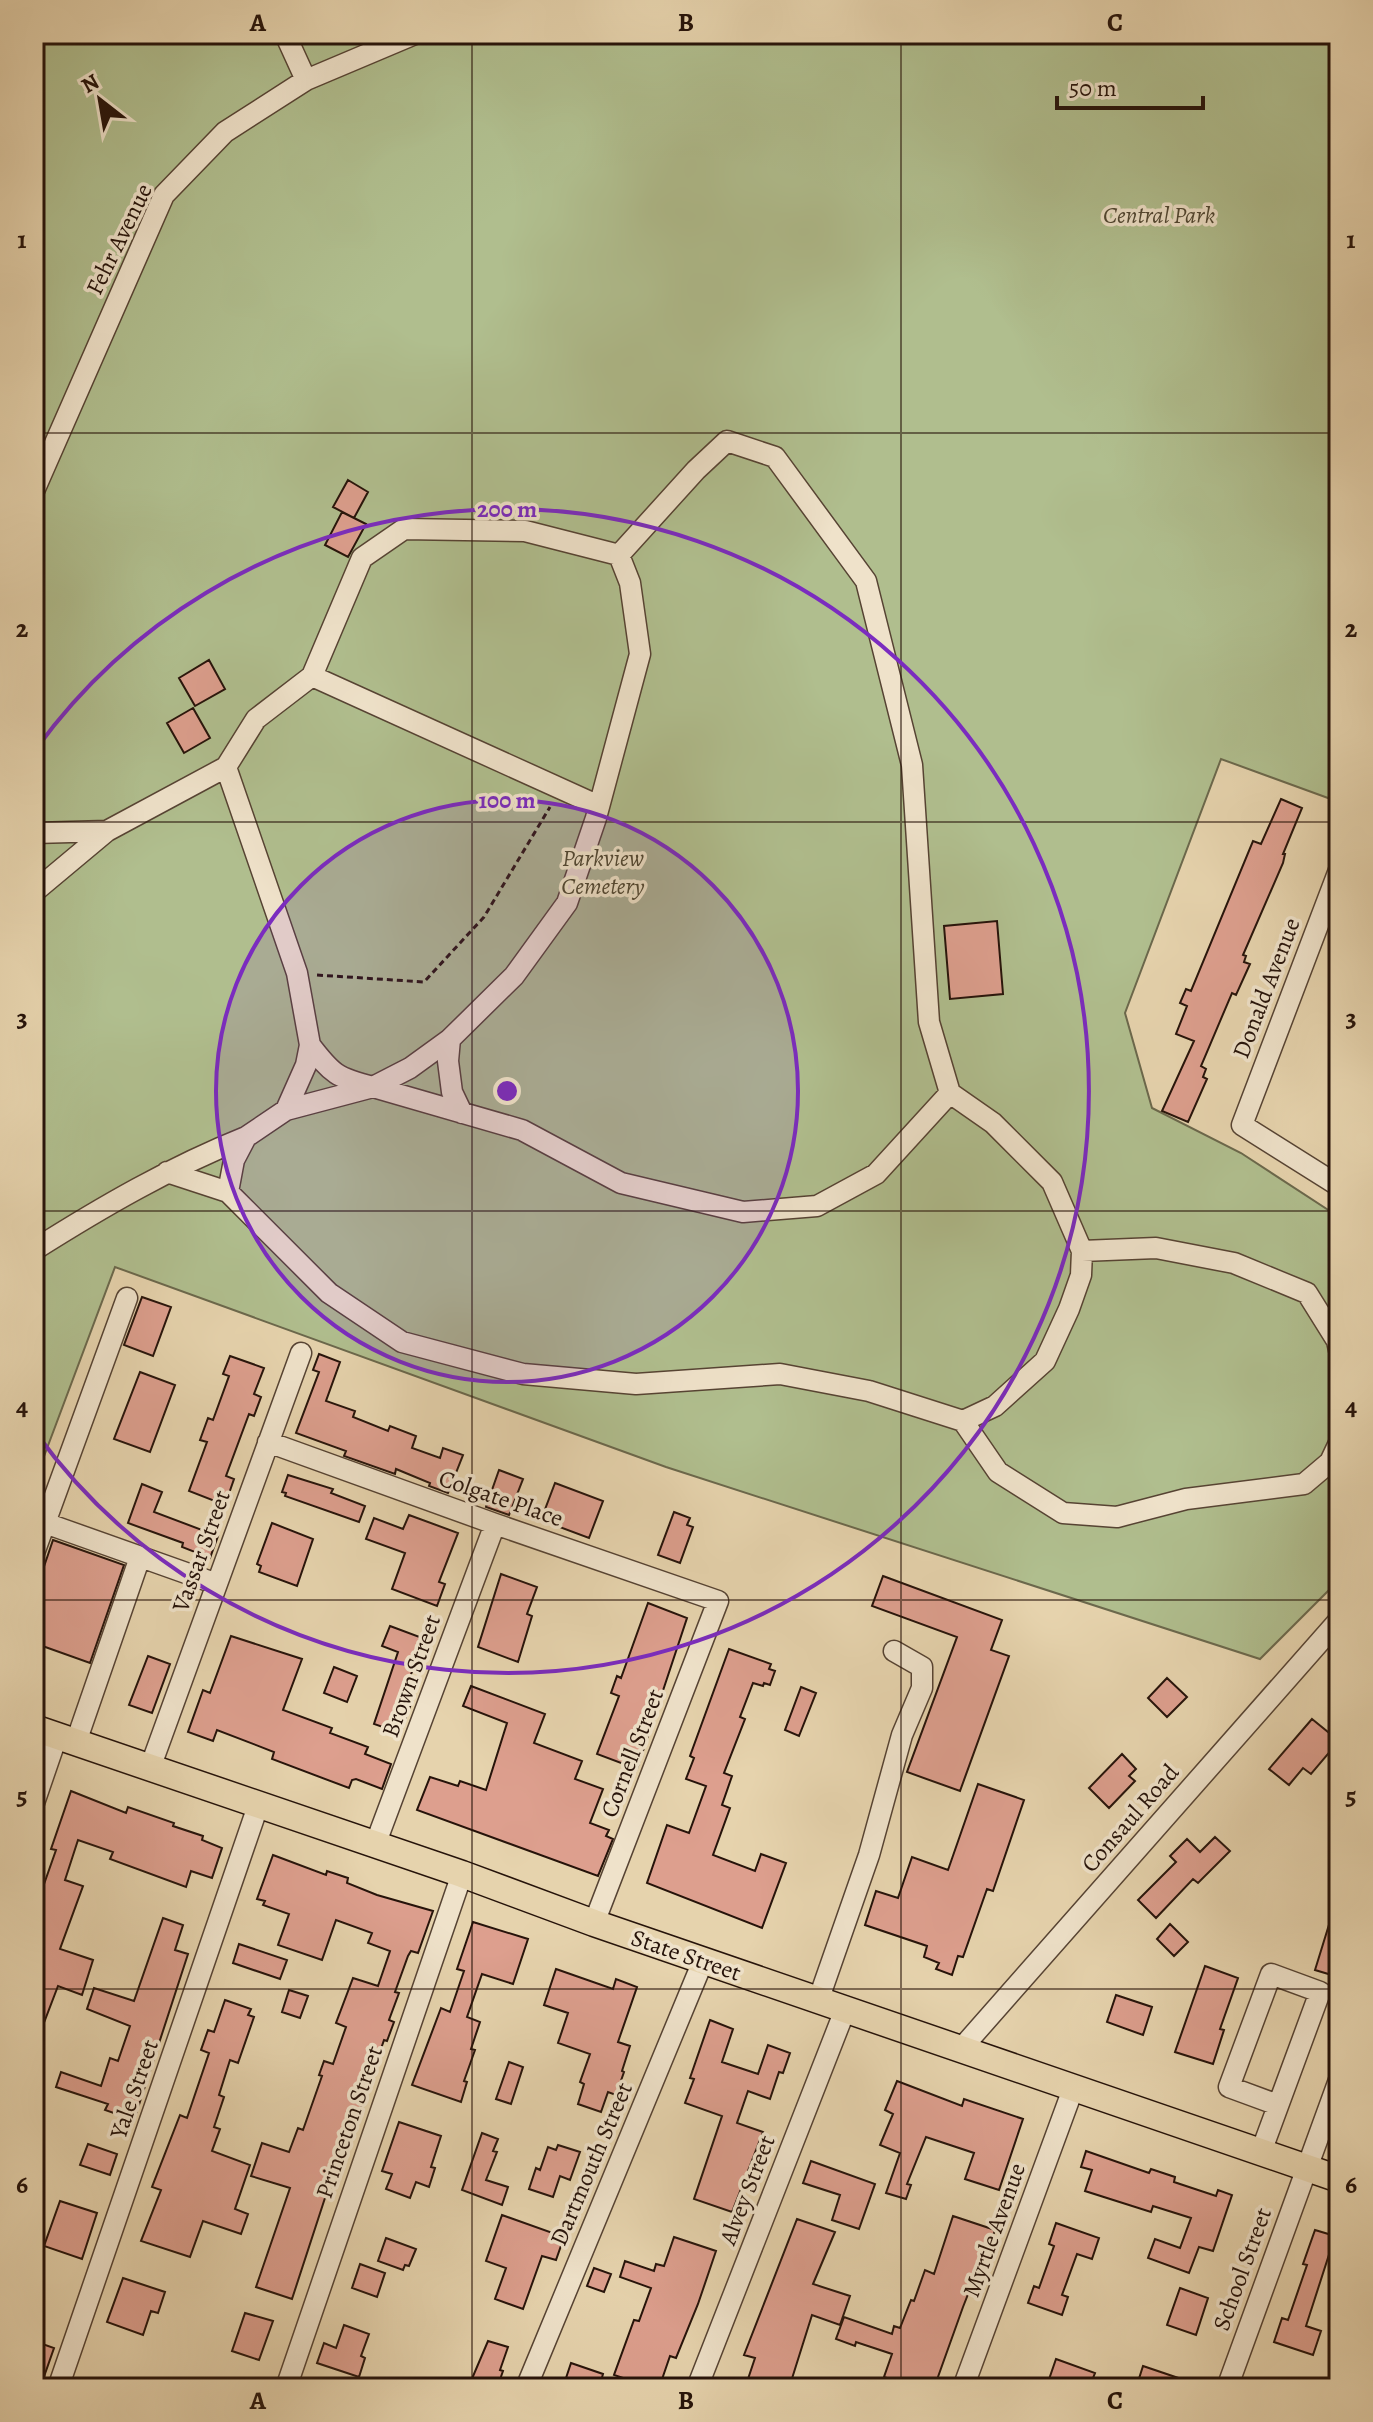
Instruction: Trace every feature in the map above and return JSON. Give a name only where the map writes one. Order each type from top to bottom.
[{"type":"main road","name":"State Street","points":[[56,1735],[1339,2179]]},
{"type":"street","points":[[285,34],[306,80]]},
{"type":"street","name":"Fehr Avenue","points":[[34,491],[164,195],[225,132],[306,80],[415,34]]},
{"type":"street","points":[[619,555],[696,470],[727,441],[775,457],[866,581],[912,765],[929,1022],[950,1093],[993,1123],[1052,1182],[1082,1251],[1081,1275],[1045,1361],[995,1406],[963,1421]]},
{"type":"street","points":[[34,892],[107,831],[226,767],[256,719],[312,676],[362,558],[404,529],[525,531],[619,555]]},
{"type":"street","points":[[34,1250],[107,1204],[167,1172],[246,1137],[286,1110],[373,1087],[410,1068],[450,1039],[514,976],[567,903],[599,806],[640,654],[630,583],[619,555]]},
{"type":"street","points":[[312,676],[599,806]]},
{"type":"street","points":[[226,767],[297,973],[310,1045],[306,1065],[286,1110]]},
{"type":"street","points":[[34,833],[107,831]]},
{"type":"street","name":"Donald Avenue","points":[[1339,870],[1242,1125],[1339,1186]]},
{"type":"street","points":[[450,1039],[448,1061],[452,1092],[462,1113]]},
{"type":"street","points":[[310,1045],[328,1068],[342,1079],[522,1130],[621,1183],[743,1212],[817,1206],[876,1174],[950,1093]]},
{"type":"street","points":[[228,1192],[234,1160],[246,1137]]},
{"type":"street","points":[[167,1172],[228,1192],[329,1293],[402,1342],[523,1374],[636,1384],[780,1374],[869,1391],[963,1421],[998,1472],[1063,1513],[1117,1517],[1186,1499],[1304,1484],[1330,1462],[1339,1443]]},
{"type":"street","points":[[1082,1251],[1156,1248],[1234,1263],[1307,1293],[1337,1341],[1339,1350]]},
{"type":"street","points":[[34,1553],[127,1298]]},
{"type":"street","name":"Vassar Street","points":[[150,1768],[301,1353]]},
{"type":"street","name":"Colgate Place","points":[[268,1442],[718,1601]]},
{"type":"street","points":[[45,1523],[217,1584]]},
{"type":"street","name":"Brown Street","points":[[375,1845],[495,1524]]},
{"type":"street","points":[[34,1803],[56,1735],[140,1557]]},
{"type":"street","name":"Cornell Street","points":[[594,1923],[718,1601]]},
{"type":"street","name":"Consaul Road","points":[[960,2050],[1339,1620]]},
{"type":"street","points":[[818,2001],[869,1855],[902,1735],[922,1688],[922,1667],[894,1651]]},
{"type":"street","name":"Yale Street","points":[[58,2388],[258,1806]]},
{"type":"street","name":"Princeton Street","points":[[286,2388],[462,1874]]},
{"type":"street","name":"Dartmouth Street","points":[[526,2388],[703,1961]]},
{"type":"street","points":[[1261,2152],[1320,1992],[1271,1974],[1229,2087],[1278,2105]]},
{"type":"street","name":"Alvey Street","points":[[697,2388],[845,2010]]},
{"type":"street","name":"School Street","points":[[1227,2388],[1339,2080]]},
{"type":"street","name":"Myrtle Avenue","points":[[963,2388],[1073,2089]]},
{"type":"path","points":[[297,973],[424,982],[484,917],[561,788]]},
{"type":"green space","name":"Parkview Cemetery","points":[[34,34],[1339,34],[1339,802],[1221,759],[1125,1013],[1152,1108],[1241,1153],[1339,1217],[1339,1580],[1260,1659],[666,1467],[115,1267],[34,1483]]},
{"type":"building","points":[[348,480],[368,492],[354,518],[333,507]]},
{"type":"building","points":[[342,512],[366,524],[348,557],[325,545]]},
{"type":"building","points":[[209,660],[225,689],[195,706],[179,678]]},
{"type":"building","points":[[193,708],[210,738],[184,753],[167,723]]},
{"type":"building","points":[[1281,799],[1302,808],[1283,854],[1283,863],[1243,955],[1246,956],[1244,962],[1250,964],[1236,995],[1232,993],[1201,1066],[1206,1069],[1203,1077],[1207,1079],[1188,1122],[1162,1111],[1194,1041],[1176,1034],[1187,1006],[1180,1003],[1186,989],[1191,991],[1253,841],[1261,844]]},
{"type":"building","points":[[997,921],[1003,994],[950,999],[944,926]]},
{"type":"building","points":[[142,1297],[171,1307],[153,1356],[124,1345]]},
{"type":"building","points":[[319,1354],[340,1362],[326,1401],[355,1411],[353,1417],[388,1431],[390,1426],[416,1436],[412,1448],[440,1458],[443,1448],[463,1455],[448,1493],[396,1469],[395,1474],[344,1456],[346,1451],[296,1433],[319,1372],[313,1370]]},
{"type":"building","points":[[230,1356],[264,1368],[254,1394],[261,1397],[254,1416],[249,1414],[226,1476],[234,1479],[225,1505],[189,1491],[207,1442],[200,1440],[208,1418],[213,1420],[229,1376],[223,1374]]},
{"type":"building","points":[[140,1372],[175,1385],[150,1452],[114,1439]]},
{"type":"building","points":[[499,1470],[523,1479],[509,1515],[486,1507]]},
{"type":"building","points":[[288,1475],[333,1489],[331,1493],[365,1506],[359,1522],[285,1496],[286,1493],[282,1492]]},
{"type":"building","points":[[555,1483],[603,1501],[589,1538],[541,1520]]},
{"type":"building","points":[[142,1484],[162,1492],[154,1512],[218,1536],[210,1558],[182,1547],[183,1543],[128,1523]]},
{"type":"building","points":[[674,1512],[690,1518],[687,1525],[693,1527],[680,1563],[658,1555]]},
{"type":"building","points":[[409,1515],[458,1533],[439,1582],[445,1584],[437,1606],[392,1589],[405,1553],[366,1539],[374,1518],[403,1529]]},
{"type":"building","points":[[272,1523],[313,1539],[297,1586],[259,1572],[261,1566],[257,1564]]},
{"type":"building","points":[[53,1540],[124,1565],[90,1663],[34,1643],[34,1596]]},
{"type":"building","points":[[501,1574],[537,1587],[527,1614],[532,1616],[518,1662],[478,1647]]},
{"type":"building","points":[[883,1576],[1002,1620],[991,1650],[1009,1656],[960,1791],[907,1772],[957,1637],[872,1606]]},
{"type":"building","points":[[648,1603],[687,1618],[637,1769],[597,1754],[619,1696],[611,1693],[617,1676],[621,1678]]},
{"type":"building","points":[[390,1626],[425,1639],[402,1697],[412,1701],[400,1733],[374,1724],[398,1652],[382,1646]]},
{"type":"building","points":[[231,1636],[302,1659],[283,1710],[332,1728],[330,1733],[368,1747],[365,1754],[391,1764],[382,1789],[356,1779],[352,1780],[349,1788],[272,1759],[274,1752],[217,1730],[213,1741],[188,1732],[203,1690],[210,1693]]},
{"type":"building","points":[[729,1649],[771,1664],[769,1669],[775,1671],[770,1685],[753,1683],[740,1717],[745,1719],[724,1773],[732,1776],[722,1805],[730,1808],[713,1855],[755,1871],[761,1854],[786,1863],[762,1928],[647,1883],[667,1825],[689,1833],[706,1786],[686,1779],[694,1758],[690,1756]]},
{"type":"building","points":[[148,1656],[170,1664],[152,1713],[129,1705]]},
{"type":"building","points":[[334,1667],[357,1676],[347,1702],[324,1693]]},
{"type":"building","points":[[1167,1678],[1187,1697],[1167,1717],[1148,1698]]},
{"type":"building","points":[[471,1686],[545,1714],[534,1743],[582,1761],[575,1779],[603,1789],[590,1823],[609,1830],[606,1836],[613,1839],[598,1876],[417,1810],[430,1777],[458,1786],[460,1781],[486,1790],[507,1723],[463,1706]]},
{"type":"building","points":[[801,1687],[816,1693],[799,1736],[785,1730]]},
{"type":"building","points":[[1312,1719],[1339,1741],[1311,1774],[1303,1768],[1289,1785],[1269,1769]]},
{"type":"building","points":[[1122,1754],[1136,1769],[1129,1776],[1135,1781],[1109,1808],[1089,1788]]},
{"type":"building","points":[[978,1784],[1024,1800],[993,1891],[987,1889],[963,1957],[958,1956],[952,1975],[936,1969],[939,1963],[924,1957],[927,1946],[865,1925],[876,1891],[898,1898],[912,1857],[948,1870]]},
{"type":"building","points":[[71,1791],[126,1813],[128,1807],[174,1823],[173,1826],[203,1836],[202,1840],[222,1848],[212,1878],[191,1871],[186,1887],[110,1859],[113,1852],[78,1840],[65,1880],[83,1886],[60,1949],[93,1960],[82,1995],[58,1986],[37,2041],[34,2041],[34,1902],[37,1904],[56,1850],[51,1849]]},
{"type":"building","points":[[1215,1837],[1230,1851],[1198,1883],[1193,1879],[1156,1918],[1138,1900],[1176,1862],[1170,1856],[1187,1839],[1200,1852]]},
{"type":"building","points":[[273,1855],[326,1875],[327,1871],[348,1878],[347,1883],[377,1895],[433,1911],[418,1953],[411,1951],[408,1956],[389,2020],[394,2022],[387,2041],[384,2040],[345,2154],[340,2152],[292,2299],[256,2287],[290,2188],[251,2176],[262,2143],[289,2152],[298,2128],[303,2130],[322,2076],[319,2075],[324,2061],[333,2064],[346,2027],[336,2023],[353,1978],[378,1986],[390,1951],[368,1943],[372,1933],[336,1920],[322,1960],[278,1945],[289,1914],[263,1905],[265,1901],[257,1899]]},
{"type":"building","points":[[1336,1902],[1339,1902],[1339,1965],[1335,1976],[1315,1970]]},
{"type":"building","points":[[163,1918],[183,1925],[175,1950],[188,1954],[134,2120],[105,2110],[108,2104],[56,2087],[61,2072],[101,2086],[110,2058],[118,2061],[130,2026],[87,2009],[94,1988],[134,2001]]},
{"type":"building","points":[[473,1922],[528,1939],[513,1984],[482,1974],[467,2017],[480,2022],[471,2049],[475,2050],[464,2081],[467,2082],[461,2102],[412,2085],[441,2008],[450,2012],[464,1971],[457,1969]]},
{"type":"building","points":[[1170,1924],[1188,1942],[1174,1956],[1157,1939]]},
{"type":"building","points":[[239,1944],[287,1960],[280,1979],[233,1963]]},
{"type":"building","points":[[1205,1966],[1238,1978],[1220,2029],[1224,2030],[1213,2064],[1175,2052]]},
{"type":"building","points":[[556,1969],[613,1989],[616,1979],[637,1987],[618,2042],[630,2046],[624,2072],[616,2095],[608,2092],[601,2112],[578,2104],[584,2084],[580,2082],[590,2054],[558,2043],[568,2013],[544,2005]]},
{"type":"building","points":[[289,1990],[308,1996],[300,2018],[282,2012]]},
{"type":"building","points":[[1116,1995],[1152,2007],[1143,2035],[1107,2022]]},
{"type":"building","points":[[225,2000],[251,2009],[248,2015],[254,2017],[238,2063],[230,2060],[219,2095],[224,2097],[214,2127],[220,2129],[212,2151],[250,2165],[235,2209],[248,2214],[241,2234],[203,2221],[190,2257],[141,2241],[161,2190],[152,2187],[180,2115],[187,2118],[209,2053],[201,2050],[208,2030],[214,2032]]},
{"type":"building","points":[[710,2020],[733,2029],[722,2062],[758,2074],[768,2045],[790,2053],[783,2073],[779,2072],[770,2099],[748,2091],[737,2123],[763,2132],[732,2212],[694,2199],[722,2116],[685,2103],[694,2079],[690,2078]]},
{"type":"building","points":[[509,2062],[523,2067],[511,2104],[496,2099]]},
{"type":"building","points":[[897,2081],[962,2106],[964,2099],[1023,2119],[999,2190],[965,2179],[974,2153],[926,2137],[907,2184],[911,2185],[906,2199],[886,2193],[900,2153],[880,2145],[893,2114],[885,2110]]},
{"type":"building","points":[[399,2122],[441,2136],[431,2167],[435,2168],[429,2187],[416,2182],[410,2198],[386,2189],[392,2174],[382,2171]]},
{"type":"building","points":[[482,2133],[498,2139],[493,2151],[497,2152],[486,2180],[508,2187],[502,2205],[462,2190]]},
{"type":"building","points":[[88,2144],[117,2154],[110,2175],[80,2165]]},
{"type":"building","points":[[558,2145],[580,2152],[570,2180],[560,2176],[553,2197],[529,2189],[548,2147],[556,2150]]},
{"type":"building","points":[[1086,2151],[1149,2173],[1151,2169],[1175,2177],[1174,2182],[1216,2196],[1218,2190],[1232,2195],[1213,2251],[1199,2247],[1189,2273],[1148,2258],[1155,2239],[1180,2248],[1191,2218],[1153,2206],[1151,2212],[1085,2191],[1092,2170],[1081,2167]]},
{"type":"building","points":[[811,2161],[875,2184],[859,2229],[832,2220],[840,2195],[803,2183]]},
{"type":"building","points":[[60,2201],[97,2213],[82,2259],[44,2246]]},
{"type":"building","points":[[502,2215],[564,2237],[556,2260],[542,2256],[523,2309],[495,2299],[506,2268],[486,2261]]},
{"type":"building","points":[[953,2216],[995,2230],[978,2281],[974,2279],[934,2388],[916,2388],[884,2377],[892,2354],[836,2339],[844,2317],[892,2334],[894,2326],[900,2328],[925,2270],[934,2274]]},
{"type":"building","points":[[797,2219],[835,2232],[813,2284],[850,2296],[840,2325],[812,2315],[789,2388],[745,2388],[755,2358],[744,2355]]},
{"type":"building","points":[[1056,2223],[1099,2238],[1092,2259],[1077,2254],[1062,2295],[1068,2297],[1062,2315],[1028,2303],[1034,2286],[1039,2288],[1054,2246],[1049,2244]]},
{"type":"building","points":[[1315,2230],[1335,2236],[1306,2326],[1321,2331],[1313,2355],[1274,2342],[1282,2318],[1288,2320]]},
{"type":"building","points":[[674,2237],[716,2251],[676,2358],[670,2356],[659,2388],[653,2388],[614,2375],[634,2320],[639,2321],[651,2288],[620,2277],[625,2261],[654,2271],[656,2264],[664,2266]]},
{"type":"building","points":[[386,2238],[416,2249],[409,2266],[405,2265],[403,2270],[378,2261]]},
{"type":"building","points":[[360,2264],[385,2273],[377,2297],[352,2288]]},
{"type":"building","points":[[594,2268],[611,2274],[604,2292],[587,2286]]},
{"type":"building","points":[[123,2278],[165,2292],[158,2313],[151,2311],[143,2335],[107,2322]]},
{"type":"building","points":[[1180,2288],[1208,2298],[1196,2335],[1167,2325]]},
{"type":"building","points":[[245,2313],[273,2321],[259,2360],[232,2351]]},
{"type":"building","points":[[344,2325],[369,2334],[361,2356],[365,2358],[359,2377],[317,2363],[324,2343],[336,2348]]},
{"type":"building","points":[[34,2341],[54,2348],[40,2388],[34,2388]]},
{"type":"building","points":[[488,2341],[508,2347],[497,2388],[468,2388]]},
{"type":"building","points":[[1056,2359],[1095,2373],[1089,2388],[1046,2388]]},
{"type":"building","points":[[571,2363],[603,2374],[599,2388],[576,2388],[564,2384]]},
{"type":"building","points":[[1143,2366],[1199,2385],[1198,2388],[1136,2388]]},
{"type":"park label","name":"Central Park","points":[[1159,215]]}]
